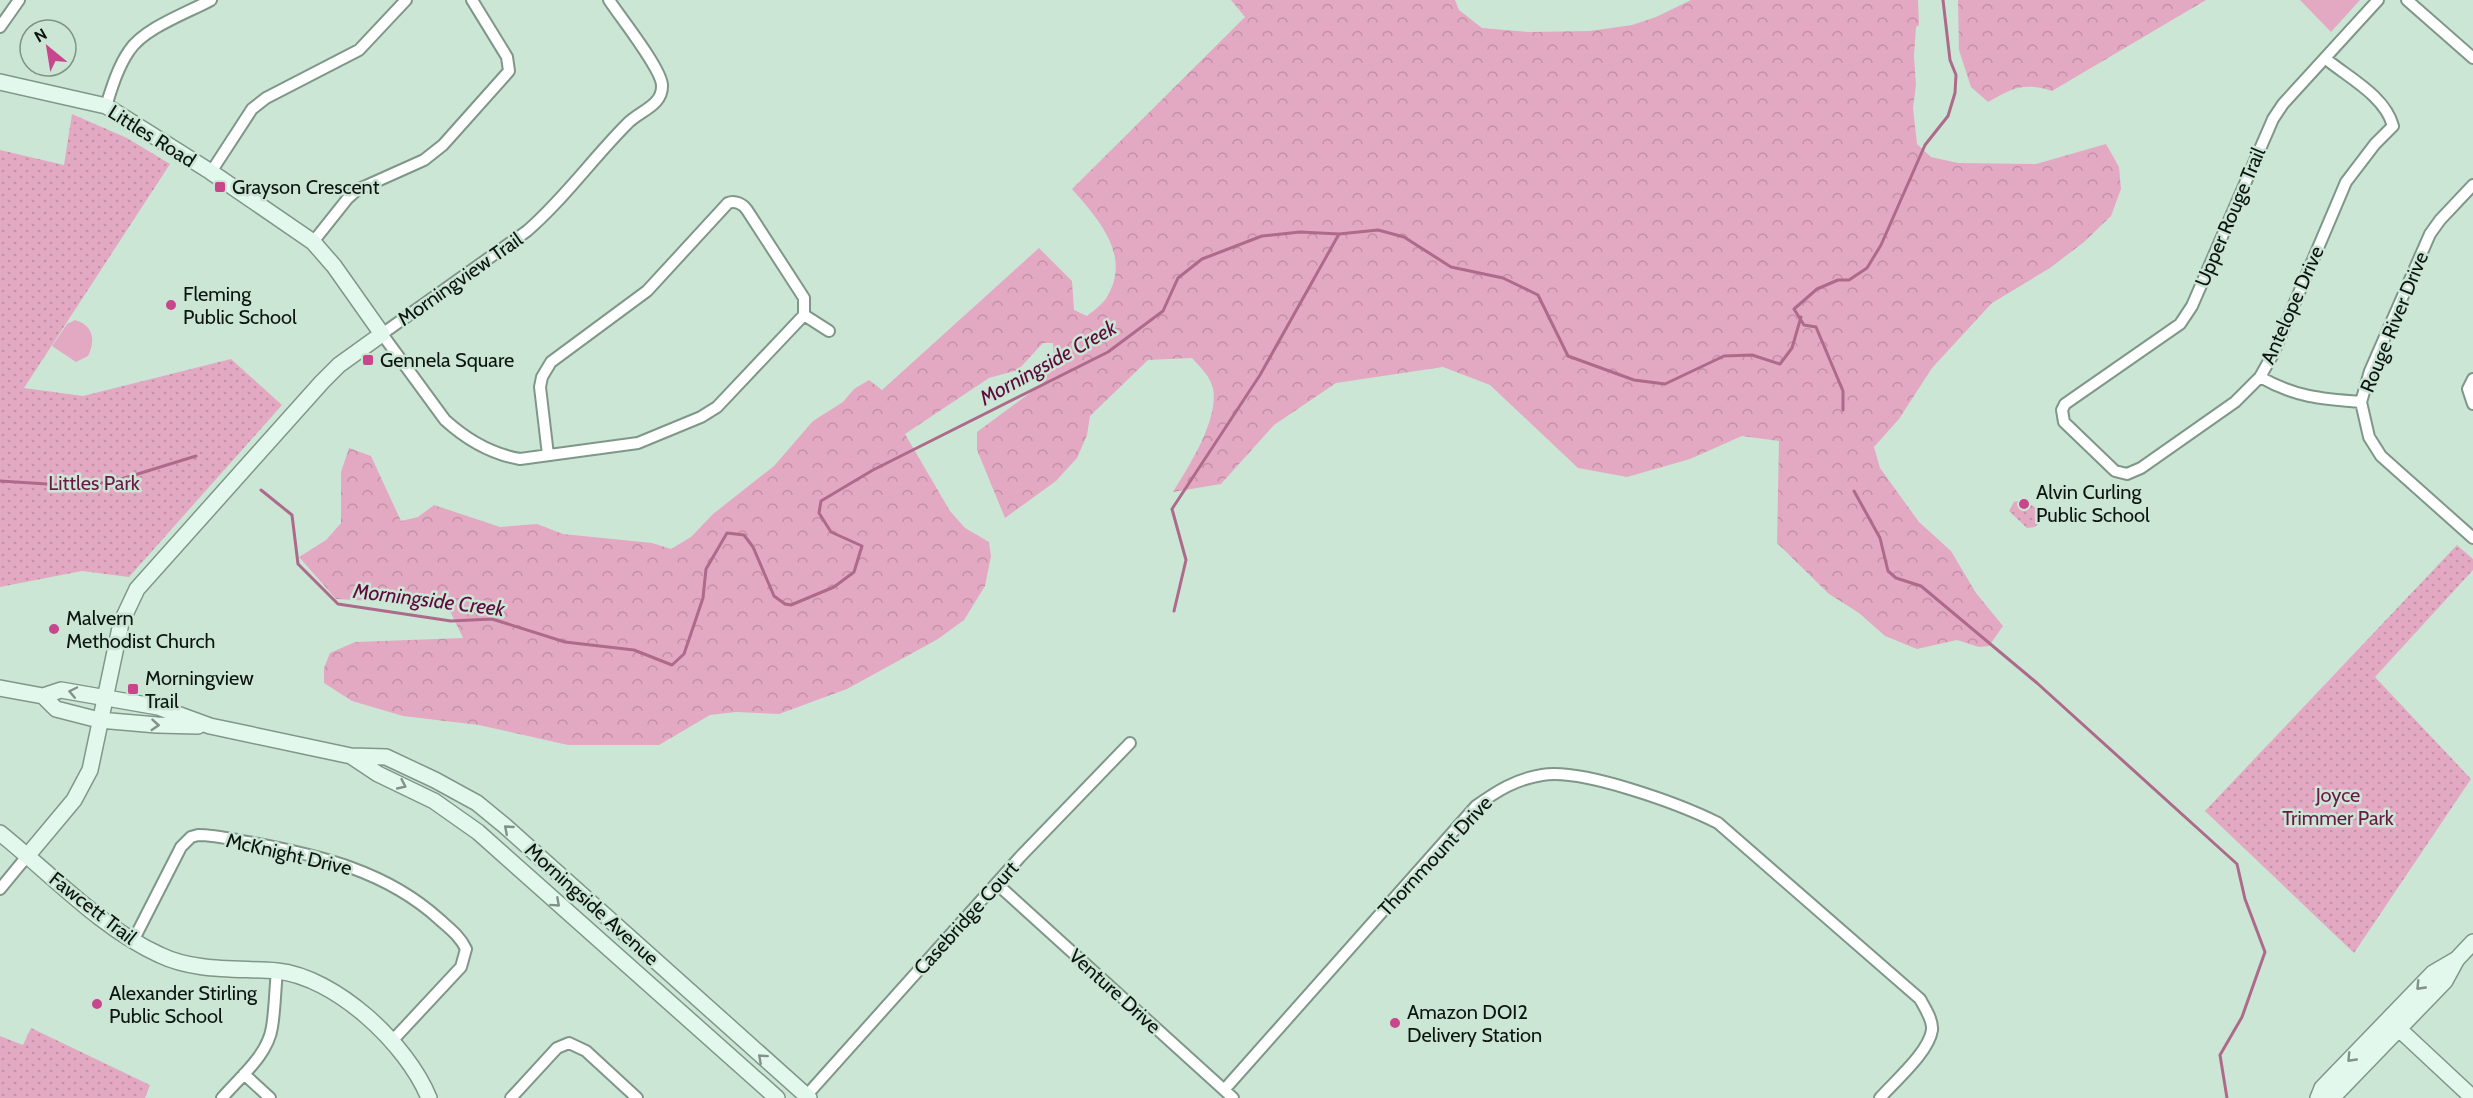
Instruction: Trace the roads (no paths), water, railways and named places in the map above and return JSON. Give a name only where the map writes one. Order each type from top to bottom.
[{"type":"main road","name":"Littles Road","points":[[0,82],[106,106],[211,172],[313,242],[334,266],[382,334]]},
{"type":"main road","name":"Morningview Trail","points":[[28,855],[82,787],[93,757],[122,620],[129,603],[141,585],[321,382],[339,365],[382,334]]},
{"type":"main road","name":"Morningside Avenue","points":[[0,688],[43,696],[61,690],[159,707],[210,726],[351,756],[386,758],[435,780],[477,803],[506,826],[807,1097]]},
{"type":"main road","name":"Morningside Avenue","points":[[43,696],[56,709],[99,720],[157,725],[210,726]]},
{"type":"main road","name":"Morningside Avenue","points":[[351,756],[378,774],[434,801],[478,832],[777,1098]]},
{"type":"main road","name":"Fawcett Trail","points":[[0,833],[109,925],[162,956],[199,966],[278,971],[299,975],[324,986],[352,1005],[392,1041],[406,1056],[429,1098]]},
{"type":"main road","points":[[2318,1098],[2322,1088],[2445,981],[2457,959],[2473,942]]},
{"type":"main road","points":[[2332,1098],[2393,1025]]},
{"type":"main road","points":[[2393,1025],[2473,1098]]},
{"type":"street","points":[[0,27],[19,0]]},
{"type":"street","points":[[106,106],[118,71],[130,49],[152,31],[211,0]]},
{"type":"street","points":[[211,172],[252,109],[266,98],[359,50],[406,0]]},
{"type":"street","points":[[313,242],[357,190],[424,160],[443,145],[509,71],[507,57],[472,0]]},
{"type":"street","name":"Morningview Trail","points":[[382,334],[527,231],[629,122],[659,98],[662,88],[659,73],[609,0]]},
{"type":"street","name":"Upper Rouge Trail","points":[[2062,410],[2071,398],[2180,324],[2192,306],[2273,119],[2283,104],[2378,0]]},
{"type":"street","points":[[2407,0],[2473,58]]},
{"type":"street","name":"Antelope Drive","points":[[2062,410],[2067,427],[2115,471],[2127,474],[2141,468],[2235,402],[2260,376],[2272,354],[2346,182],[2375,144],[2393,126],[2389,113],[2377,100],[2326,59]]},
{"type":"street","name":"Rouge River Drive","points":[[2473,185],[2439,220],[2430,234],[2370,371],[2361,402],[2369,437],[2380,456],[2473,538]]},
{"type":"street","points":[[382,334],[445,420],[456,430],[501,455],[520,459],[638,443],[701,417],[717,407],[804,315],[804,298],[744,205],[732,201],[722,207],[647,291],[550,362],[542,377],[540,387],[548,455]]},
{"type":"street","points":[[804,315],[829,332]]},
{"type":"street","points":[[2260,376],[2287,390],[2310,398],[2361,402]]},
{"type":"street","points":[[2473,379],[2468,389],[2470,401],[2473,404]]},
{"type":"street","name":"Casebridge Court","points":[[807,1097],[1027,850],[1130,743]]},
{"type":"street","name":"Thornmount Drive","points":[[1224,1090],[1476,806],[1501,788],[1543,774],[1581,776],[1691,810],[1718,822],[1920,999],[1927,1011],[1932,1029],[1927,1047],[1880,1098]]},
{"type":"street","name":"McKnight Drive","points":[[133,941],[181,848],[191,837],[198,835],[312,855],[366,872],[385,880],[426,908],[460,939],[466,949],[461,967],[392,1041]]},
{"type":"street","points":[[0,889],[28,855]]},
{"type":"street","name":"Venture Drive","points":[[997,884],[1233,1098]]},
{"type":"street","points":[[222,1098],[267,1044],[272,1028],[278,971]]},
{"type":"street","points":[[511,1098],[557,1048],[569,1044],[580,1047],[637,1098]]},
{"type":"street","points":[[244,1074],[270,1098]]},
{"type":"waterway","name":"Morningside Creek","points":[[1843,410],[1843,391],[1816,327],[1804,325],[1794,309],[1817,289],[1838,280],[1849,280],[1867,268],[1881,245],[1925,145],[1948,116],[1955,93],[1956,75],[1950,60],[1943,0]]},
{"type":"waterway","name":"Morningside Creek","points":[[261,490],[292,515],[298,564],[338,604],[451,621],[492,619],[565,642],[634,650],[672,665],[684,654],[703,598],[706,569],[727,533],[744,535],[753,547],[774,596],[785,604],[791,605],[834,587],[854,572],[862,546],[831,532],[819,513],[821,501],[873,470],[1108,352],[1163,311],[1178,278],[1202,259],[1262,236],[1300,232],[1339,234],[1378,230],[1404,237],[1451,267],[1503,278],[1538,295],[1568,356],[1634,380],[1665,384],[1724,356],[1752,355],[1780,364],[1792,348],[1801,317]]},
{"type":"waterway","points":[[1174,611],[1186,560],[1172,509],[1260,375],[1339,234]]},
{"type":"waterway","name":"Morningside Creek","points":[[0,481],[78,486],[115,481],[196,456]]},
{"type":"waterway","points":[[1854,491],[1880,538],[1888,571],[1896,578],[1921,586],[2037,683],[2237,864],[2245,899],[2265,952],[2242,1017],[2220,1055],[2227,1098]]},
{"type":"place","name":"Grayson Crescent","points":[[220,187]]},
{"type":"place","name":"Fleming Public School","points":[[171,305]]},
{"type":"place","name":"Gennela Square","points":[[368,360]]},
{"type":"place","name":"Alvin Curling Public School","points":[[2024,504]]},
{"type":"place","name":"Malvern Methodist Church","points":[[54,629]]},
{"type":"place","name":"Morningview Trail","points":[[133,689]]},
{"type":"place","name":"Alexander Stirling Public School","points":[[97,1004]]},
{"type":"place","name":"Amazon DOI2 Delivery Station","points":[[1395,1023]]},
{"type":"park label","name":"Littles Park","points":[[94,483]]},
{"type":"park label","name":"Joyce Trimmer Park","points":[[2338,806]]}]
